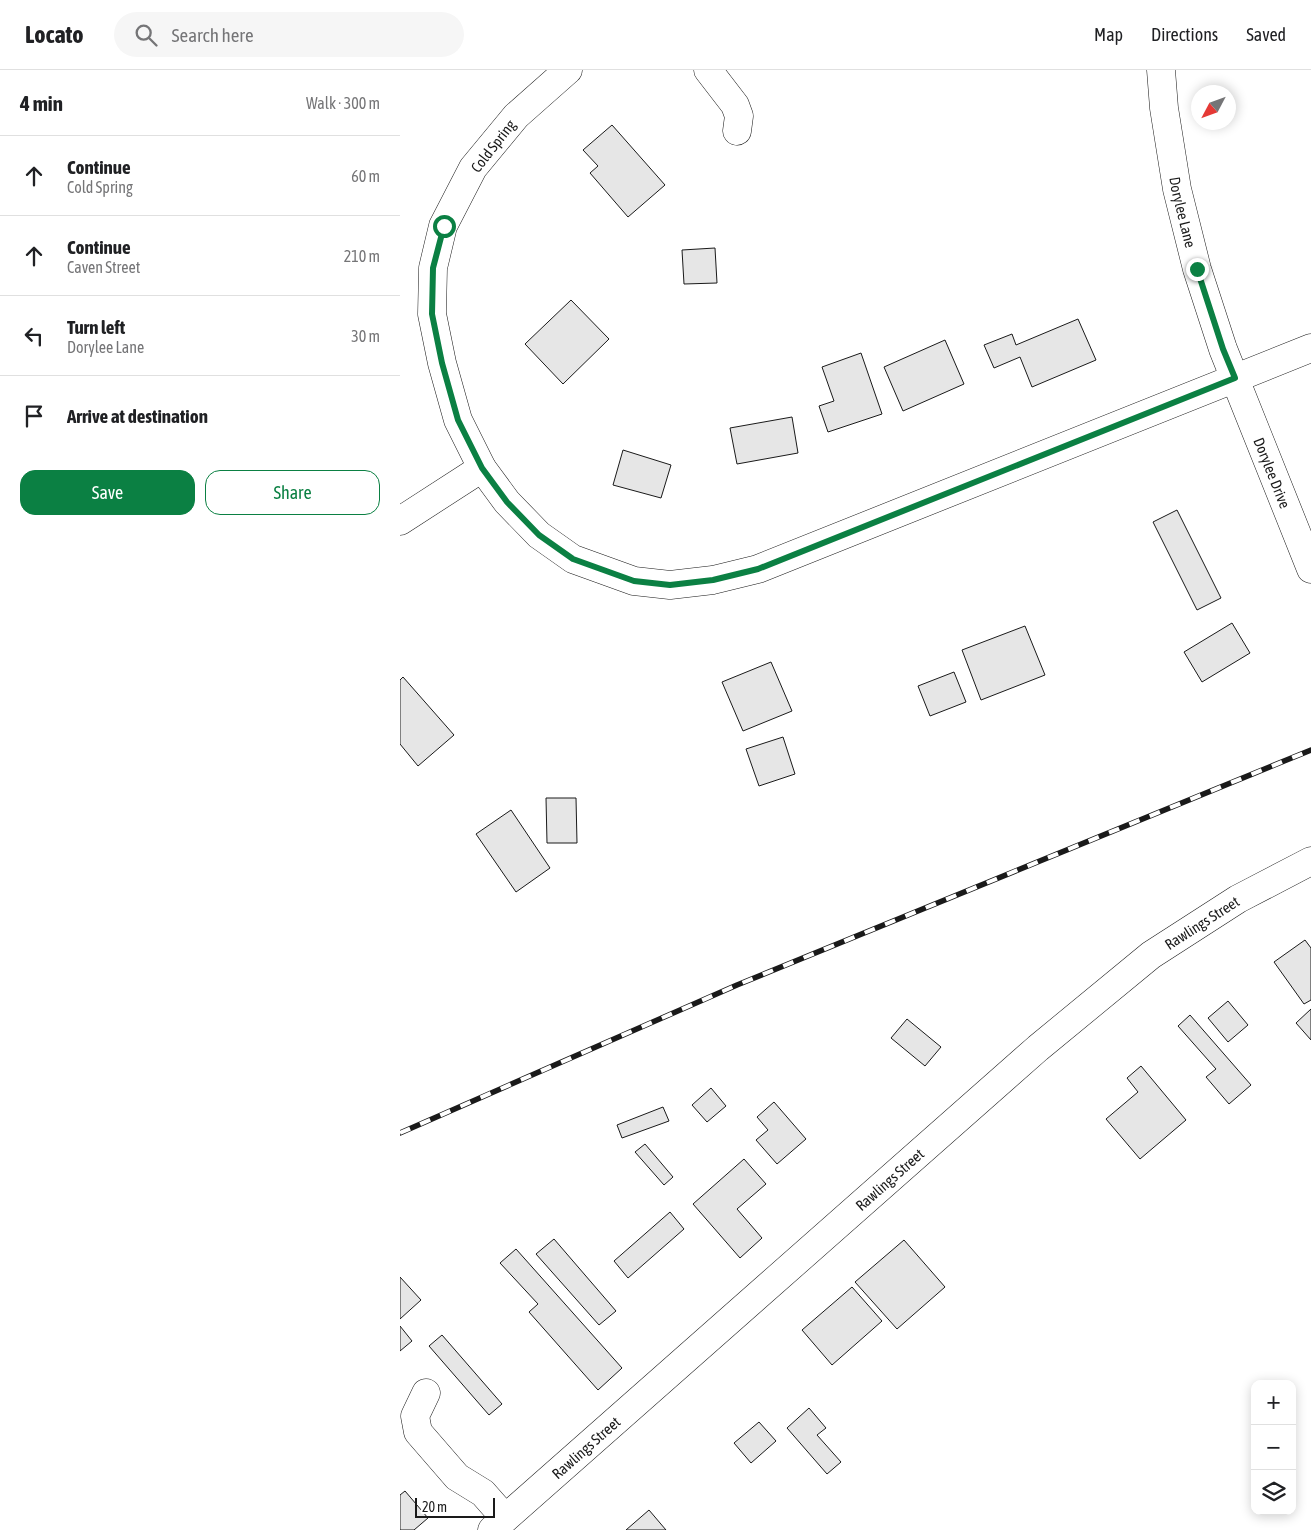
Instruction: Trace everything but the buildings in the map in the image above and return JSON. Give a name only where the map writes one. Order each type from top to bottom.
[{"type":"street","name":"Cold Spring","points":[[568,70],[516,116],[473,168],[444,226],[433,268],[432,314],[442,363],[458,420],[482,468],[507,502],[539,535],[573,559],[634,581],[670,585],[713,580],[758,569],[1311,348]]},
{"type":"street","points":[[708,70],[735,105],[739,116],[737,131]]},
{"type":"street","name":"Dorylee Lane","points":[[1160,70],[1164,108],[1179,198],[1197,269],[1223,349],[1235,378]]},
{"type":"street","name":"Dorylee Drive","points":[[1235,378],[1311,569]]},
{"type":"street","points":[[400,521],[482,468]]},
{"type":"street","name":"Rawlings Street","points":[[498,1524],[1038,1048],[1151,955],[1238,900],[1311,861]]},
{"type":"street","points":[[426,1393],[415,1416],[418,1432],[457,1477],[483,1493],[498,1524]]},
{"type":"railway","points":[[400,1133],[737,985],[1311,750]]},
{"type":"route","points":[[444,226],[433,268],[432,314],[442,363],[458,420],[482,468],[507,502],[539,535],[573,559],[634,581],[670,585],[713,580],[758,569],[1235,378],[1223,349],[1197,269]]}]
